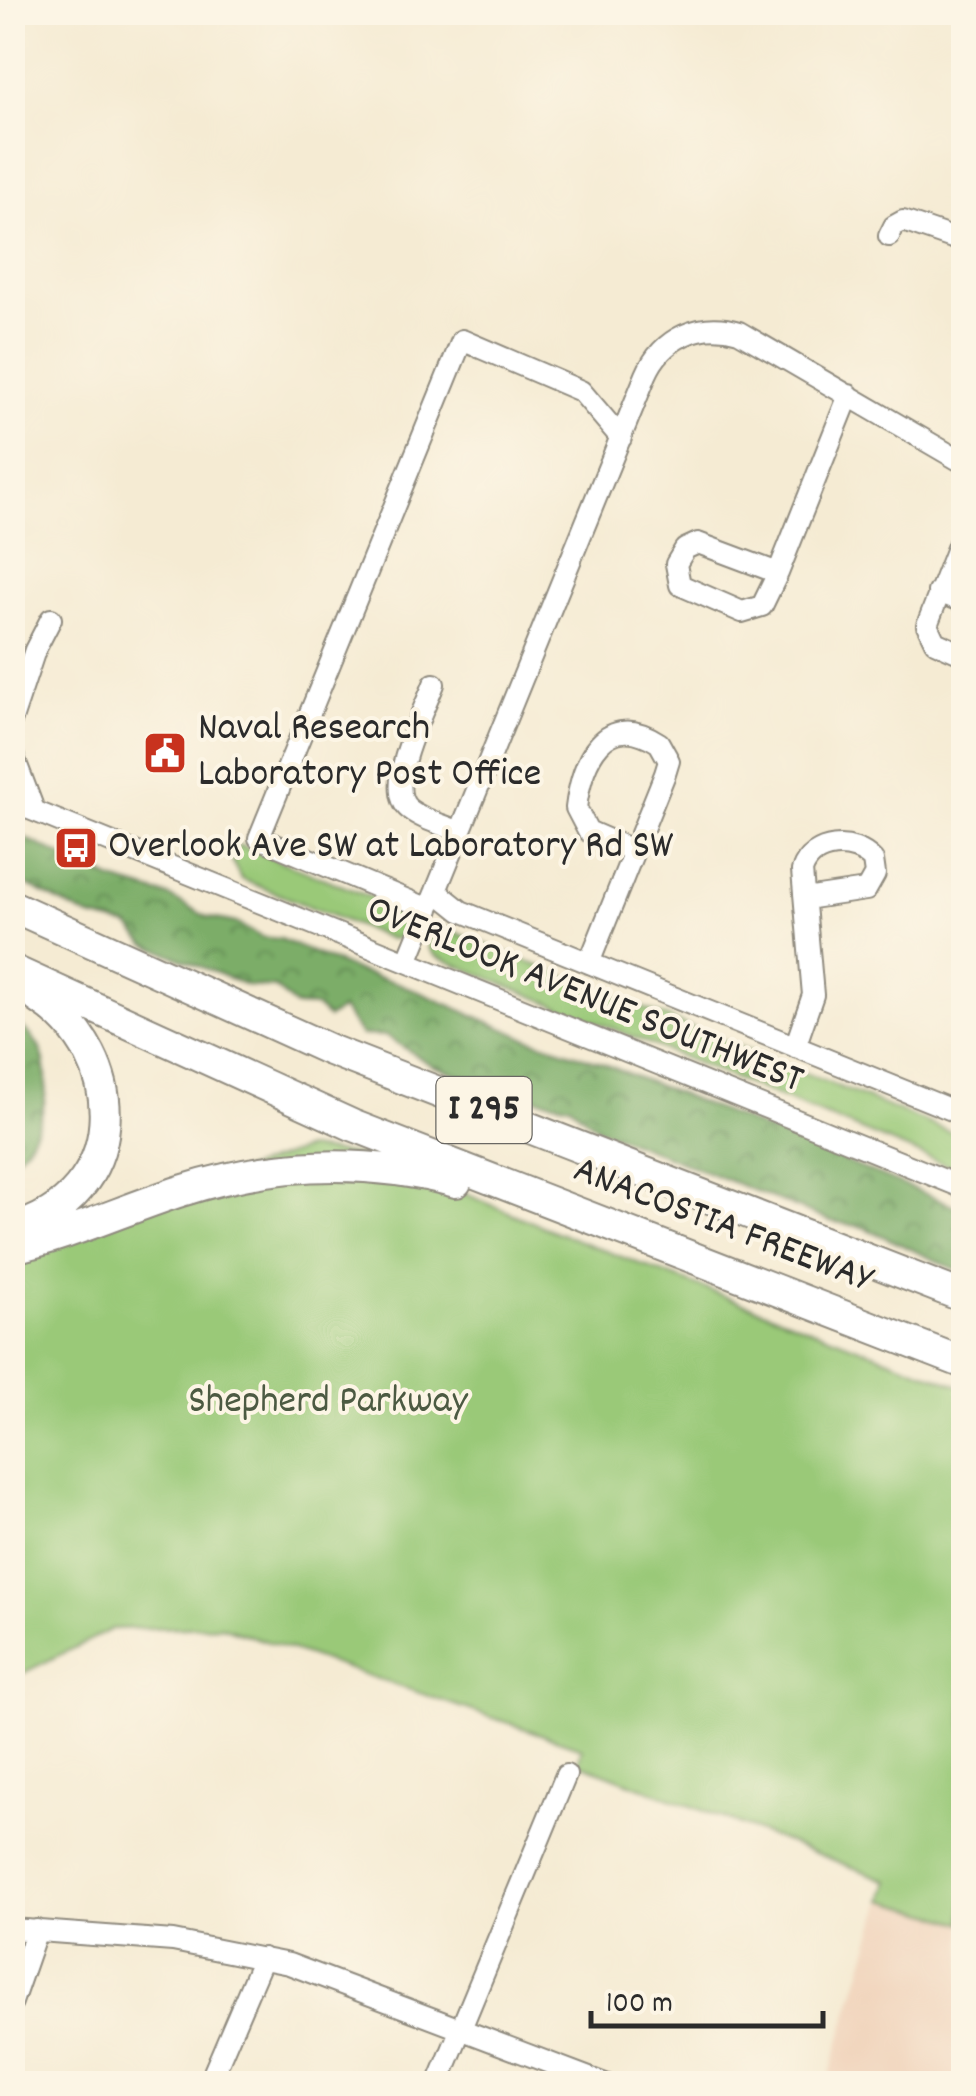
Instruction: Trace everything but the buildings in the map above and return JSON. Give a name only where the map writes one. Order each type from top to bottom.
[{"type":"highway","name":"ANACOSTIA FREEWAY","points":[[12,906],[330,1050],[964,1297]]},
{"type":"highway","name":"ANACOSTIA FREEWAY","points":[[12,970],[300,1103],[964,1364]]},
{"type":"highway","points":[[12,983],[49,1004],[76,1030],[99,1070],[106,1109],[100,1148],[83,1182],[48,1215],[12,1229]]},
{"type":"highway","points":[[12,1248],[235,1176],[290,1168],[360,1166],[452,1181],[671,1263],[778,1291]]},
{"type":"street","points":[[890,236],[894,226],[903,221],[964,242]]},
{"type":"street","points":[[407,962],[656,355],[674,339],[706,328],[748,336],[964,463]]},
{"type":"street","points":[[621,438],[581,391],[462,340],[259,838],[452,907],[964,1115]]},
{"type":"street","points":[[778,573],[698,543],[679,556],[675,573],[687,590],[742,612],[762,606],[778,573],[848,395]]},
{"type":"street","points":[[964,530],[938,592],[928,631],[935,642],[964,655]]},
{"type":"street","points":[[938,592],[964,602]]},
{"type":"street","points":[[12,741],[15,713],[35,650],[51,619]]},
{"type":"street","points":[[434,684],[400,774],[398,793],[406,808],[460,832]]},
{"type":"street","points":[[589,963],[634,851],[668,761],[659,743],[622,730],[610,734],[596,751],[576,808],[588,832],[634,851]]},
{"type":"street","points":[[12,752],[34,810]]},
{"type":"street","name":"OVERLOOK AVENUE SOUTHWEST","points":[[12,802],[964,1188]]},
{"type":"street","points":[[794,1048],[813,1000],[805,899]]},
{"type":"street","points":[[438,2084],[566,1775]]},
{"type":"street","points":[[12,1929],[159,1940],[263,1958],[322,1974],[605,2084]]},
{"type":"street","points":[[12,2002],[38,1930]]},
{"type":"street","points":[[208,2084],[263,1958]]},
{"type":"shaded area","points":[[883,1900],[963,1923],[963,2083],[827,2084]]},
{"type":"green space","points":[[12,832],[113,880],[168,896],[207,917],[236,923],[261,937],[280,939],[359,972],[398,983],[521,1036],[602,1063],[953,1205],[963,1211],[963,1273],[863,1227],[830,1221],[599,1129],[570,1105],[509,1093],[431,1065],[386,1036],[361,1035],[342,1009],[328,1018],[316,1007],[295,1006],[276,988],[248,986],[145,944],[129,926],[90,917],[13,878]]},
{"type":"green space","points":[[239,845],[406,911],[411,922],[405,937],[390,939],[241,879],[232,861]]},
{"type":"green space","points":[[437,925],[963,1137],[963,1172],[435,956],[428,947]]},
{"type":"green space","points":[[12,1020],[38,1044],[46,1078],[38,1125],[13,1160]]},
{"type":"green space","name":"Shepherd Parkway","points":[[306,1149],[380,1158],[551,1230],[963,1387],[963,1923],[883,1900],[889,1881],[578,1763],[582,1748],[221,1626],[112,1629],[13,1678],[13,1275],[35,1240]]},
{"type":"place","name":"Naval Research Laboratory Post Office","points":[[165,753]]},
{"type":"place","name":"Overlook Ave SW at Laboratory Rd SW","points":[[76,848]]}]
